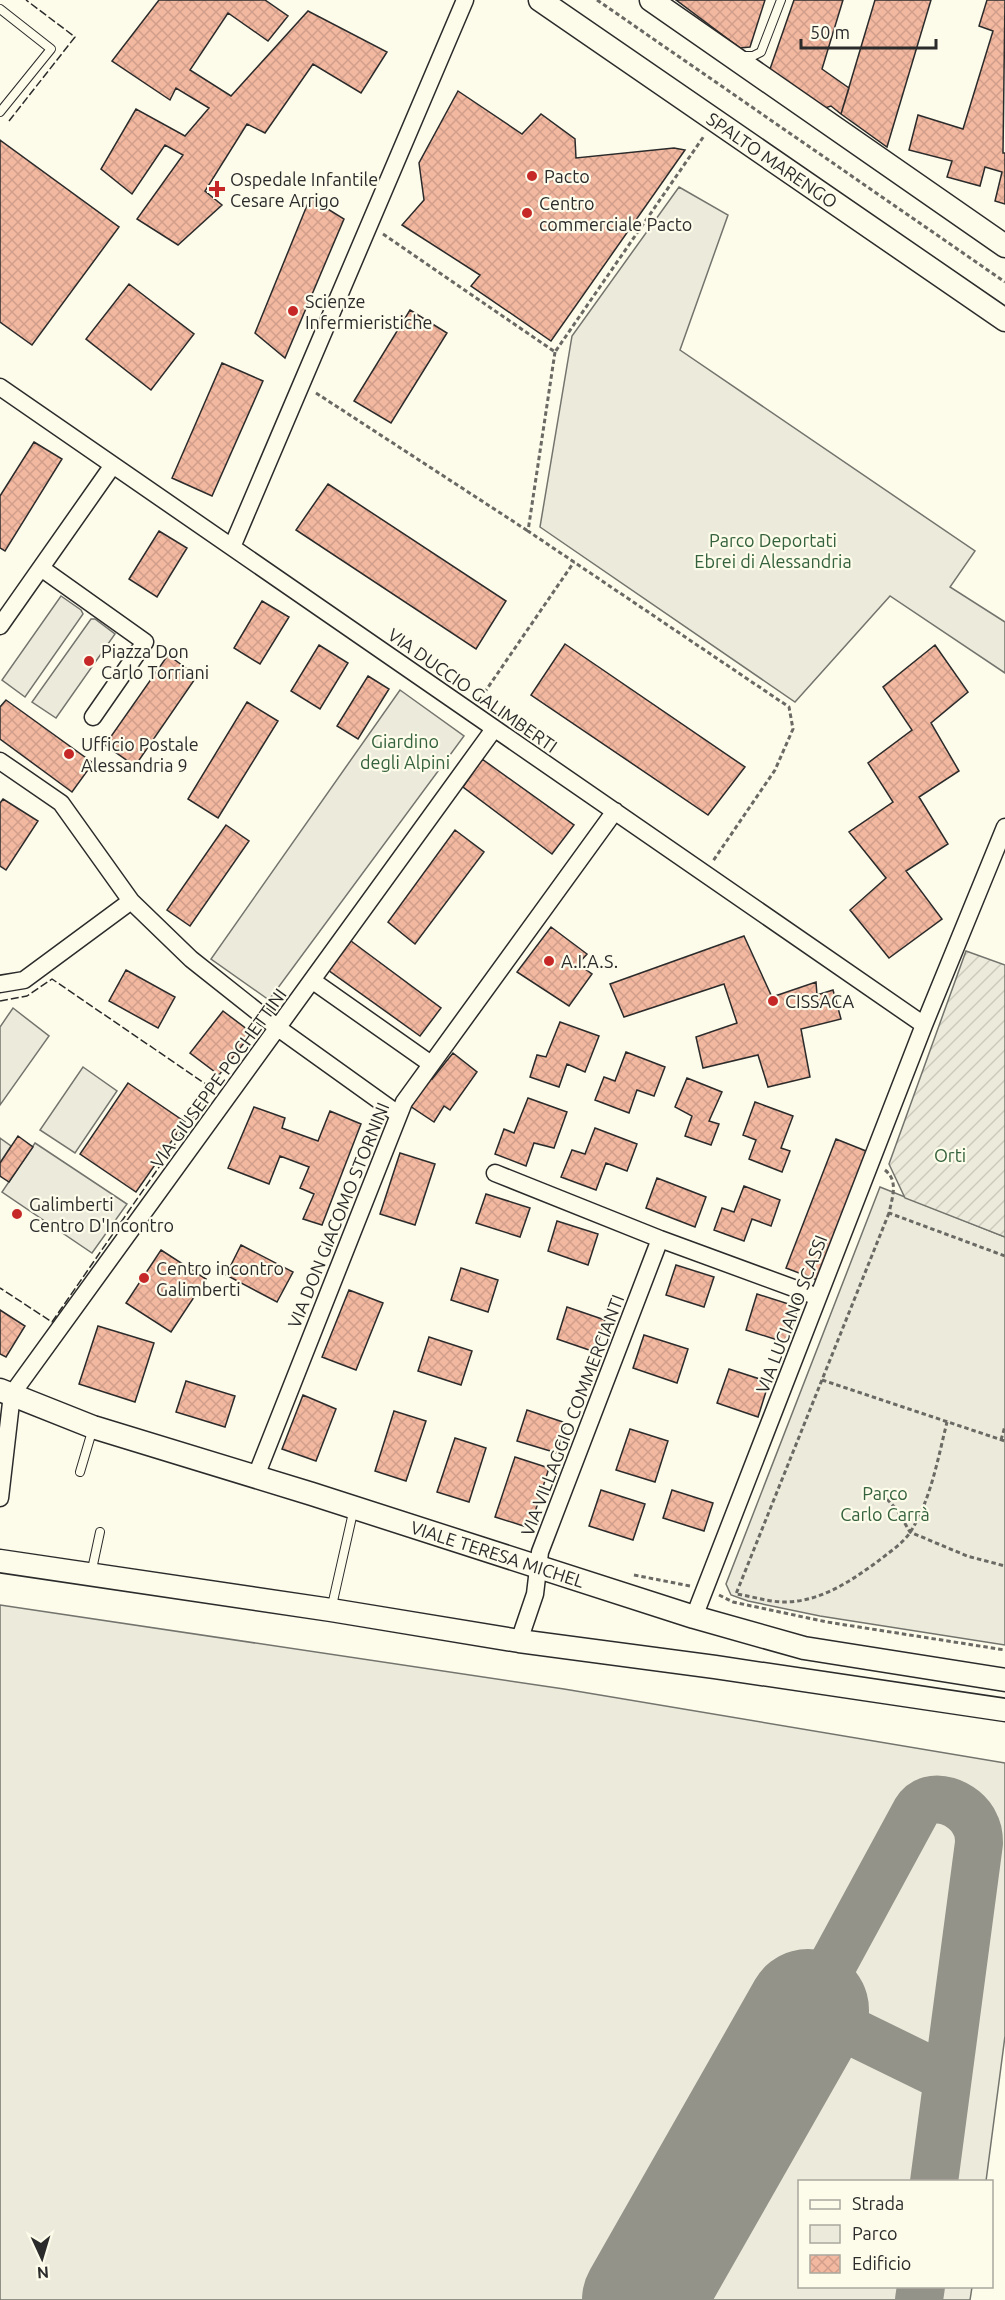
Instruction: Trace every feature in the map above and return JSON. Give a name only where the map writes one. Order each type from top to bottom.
[{"type":"street","points":[[232,547],[465,0]]},
{"type":"street","name":"SPALTO MARENGO","points":[[540,0],[1005,320]]},
{"type":"street","points":[[651,0],[1005,246]]},
{"type":"street","name":"VIA DUCCIO GALIMBERTI","points":[[0,387],[924,1025]]},
{"type":"street","points":[[0,626],[113,465]]},
{"type":"street","points":[[41,568],[145,642],[93,717]]},
{"type":"street","name":"VIA GIUSEPPE POCHETTINI","points":[[0,1498],[6,1392],[313,981],[494,729]]},
{"type":"street","points":[[0,762],[61,803],[131,901],[191,959],[278,1028],[398,1114]]},
{"type":"street","name":"VIA DON GIACOMO STORNINI","points":[[256,1476],[398,1114],[411,1091],[615,811]]},
{"type":"street","name":"VIA LUCIANO SCASSI","points":[[694,1617],[924,1025],[1005,827]]},
{"type":"street","points":[[0,984],[24,980],[131,901]]},
{"type":"street","points":[[313,981],[431,1064]]},
{"type":"street","points":[[495,1173],[660,1239],[818,1298]]},
{"type":"street","name":"VIA VILLAGGIO COMMERCIANTI","points":[[519,1641],[535,1594],[540,1552],[660,1239]]},
{"type":"street","name":"VIALE TERESA MICHEL","points":[[6,1392],[93,1427],[256,1476],[694,1617],[804,1648],[1005,1680]]},
{"type":"street","points":[[0,1562],[331,1610],[519,1641],[1005,1710]]},
{"type":"lane","points":[[710,40],[741,55],[748,57],[758,54],[763,49],[781,0]]},
{"type":"lane","points":[[0,9],[51,49],[0,112]]},
{"type":"lane","points":[[80,1472],[93,1427]]},
{"type":"lane","points":[[331,1610],[354,1508]]},
{"type":"lane","points":[[91,1575],[100,1532]]},
{"type":"path","points":[[597,0],[1005,282]]},
{"type":"path","points":[[528,531],[555,352],[707,132]]},
{"type":"path","points":[[369,225],[555,352]]},
{"type":"path","points":[[301,384],[528,531],[789,708],[793,729],[775,770],[705,873]]},
{"type":"path","points":[[471,712],[574,562]]},
{"type":"path","points":[[871,1163],[888,1171],[895,1184],[889,1214],[736,1594],[780,1602],[807,1600],[829,1593],[898,1545],[910,1532],[931,1485],[947,1422]]},
{"type":"path","points":[[889,1214],[1005,1256]]},
{"type":"path","points":[[821,1379],[1003,1440],[1005,1426]]},
{"type":"path","points":[[887,1499],[897,1510],[910,1532],[967,1556],[1005,1566]]},
{"type":"path","points":[[624,1573],[705,1589],[733,1602],[827,1622],[1005,1650]]},
{"type":"green space","name":"Parco Deportati Ebrei di Alessandria","points":[[679,187],[728,215],[680,350],[975,551],[950,587],[1005,622],[1005,673],[890,596],[795,702],[540,527],[572,336]]},
{"type":"green space","points":[[61,596],[81,610],[83,614],[25,697],[2,680]]},
{"type":"green space","points":[[91,619],[95,619],[115,634],[56,718],[32,702]]},
{"type":"green space","name":"Giardino degli Alpini","points":[[400,690],[464,736],[269,1000],[211,959]]},
{"type":"green space","name":"Orti","points":[[966,951],[1005,965],[1005,1237],[905,1198],[889,1164]]},
{"type":"green space","points":[[13,1008],[49,1036],[0,1105],[0,1027]]},
{"type":"green space","points":[[83,1067],[117,1091],[75,1153],[40,1130]]},
{"type":"green space","points":[[0,1138],[11,1146],[0,1163]]},
{"type":"green space","points":[[35,1143],[127,1204],[92,1253],[2,1192]]},
{"type":"green space","name":"Parco Carlo Carrà","points":[[880,1187],[1005,1237],[1005,1645],[820,1616],[748,1601],[731,1595],[726,1584]]},
{"type":"green space","points":[[0,1605],[564,1689],[1005,1763],[1005,2036],[986,2180],[798,2180],[798,2288],[972,2288],[970,2300],[0,2300]]},
{"type":"building","points":[[159,0],[265,0],[288,16],[268,41],[228,13],[190,70],[231,96],[308,11],[387,52],[361,93],[313,64],[265,133],[247,124],[205,191],[222,205],[178,245],[137,219],[183,155],[165,145],[132,194],[101,169],[136,109],[185,136],[209,108],[176,88],[170,100],[112,61]]},
{"type":"building","points":[[676,0],[765,0],[750,47],[740,48]]},
{"type":"building","points":[[794,0],[843,0],[822,69],[849,88],[841,114],[831,106],[825,108],[771,72],[770,69]]},
{"type":"building","points":[[875,0],[931,0],[887,147],[841,114]]},
{"type":"building","points":[[987,0],[1005,0],[1003,153],[1005,153],[1005,204],[995,201],[1002,172],[985,167],[980,186],[947,177],[952,161],[909,150],[918,115],[963,129],[993,31],[979,26]]},
{"type":"building","name":"Centro commerciale Pacto","points":[[458,91],[522,134],[541,114],[575,139],[576,158],[674,148],[685,150],[551,341],[471,286],[480,275],[402,225],[424,200],[419,163]]},
{"type":"building","points":[[0,140],[119,227],[32,345],[0,322]]},
{"type":"building","points":[[310,198],[344,219],[285,358],[255,333]]},
{"type":"building","points":[[129,284],[194,334],[151,390],[86,339]]},
{"type":"building","points":[[410,310],[447,333],[391,423],[354,401]]},
{"type":"building","points":[[222,363],[263,381],[212,496],[172,478]]},
{"type":"building","points":[[34,442],[62,459],[5,551],[0,548],[0,496]]},
{"type":"building","points":[[328,484],[506,601],[476,649],[296,530]]},
{"type":"building","points":[[159,531],[187,548],[157,597],[129,579]]},
{"type":"building","points":[[262,601],[289,617],[260,664],[234,648]]},
{"type":"building","points":[[565,644],[745,767],[708,815],[531,695]]},
{"type":"building","points":[[319,645],[348,663],[320,709],[291,691]]},
{"type":"building","points":[[935,645],[968,692],[931,723],[959,771],[919,797],[948,844],[906,871],[942,919],[889,958],[850,910],[886,878],[849,832],[893,802],[868,763],[912,730],[883,687]]},
{"type":"building","points":[[168,655],[197,676],[135,766],[105,745]]},
{"type":"building","points":[[368,676],[389,689],[358,739],[337,726]]},
{"type":"building","points":[[6,700],[93,763],[72,792],[0,739],[0,707]]},
{"type":"building","points":[[247,702],[278,721],[218,818],[188,799]]},
{"type":"building","points":[[482,759],[574,825],[552,854],[463,787]]},
{"type":"building","points":[[3,799],[38,821],[6,870],[0,866],[0,803]]},
{"type":"building","points":[[226,825],[249,841],[190,926],[167,910]]},
{"type":"building","points":[[455,830],[484,852],[415,944],[388,922]]},
{"type":"building","points":[[551,927],[587,954],[578,964],[592,974],[569,1006],[517,972]]},
{"type":"building","points":[[744,936],[772,997],[816,982],[817,995],[833,990],[841,1019],[801,1029],[810,1077],[768,1087],[758,1055],[703,1068],[696,1037],[737,1023],[724,984],[624,1017],[610,984]]},
{"type":"building","points":[[351,941],[441,1008],[420,1036],[328,970]]},
{"type":"building","points":[[126,970],[175,997],[158,1028],[109,1001]]},
{"type":"building","points":[[223,1011],[252,1033],[219,1075],[190,1053]]},
{"type":"building","points":[[560,1022],[599,1036],[585,1072],[567,1064],[559,1087],[530,1077],[537,1055],[546,1057]]},
{"type":"building","points":[[626,1052],[665,1067],[654,1096],[637,1090],[629,1113],[595,1100],[604,1077],[615,1081]]},
{"type":"building","points":[[453,1053],[477,1072],[450,1110],[444,1106],[434,1122],[407,1104],[427,1077],[432,1079]]},
{"type":"building","points":[[687,1078],[722,1092],[709,1121],[719,1124],[711,1145],[685,1136],[692,1116],[675,1107]]},
{"type":"building","points":[[128,1083],[185,1122],[136,1192],[80,1154]]},
{"type":"building","points":[[528,1098],[567,1112],[554,1148],[534,1143],[526,1166],[495,1154],[504,1129],[514,1133]]},
{"type":"building","points":[[755,1102],[793,1116],[781,1148],[790,1151],[782,1172],[749,1159],[756,1140],[743,1135]]},
{"type":"building","points":[[254,1107],[285,1118],[282,1128],[318,1141],[330,1111],[361,1124],[322,1225],[303,1219],[314,1194],[300,1188],[309,1167],[280,1156],[269,1184],[228,1168]]},
{"type":"building","points":[[595,1128],[637,1144],[627,1171],[606,1163],[596,1190],[561,1177],[572,1150],[585,1154]]},
{"type":"building","points":[[18,1136],[33,1147],[9,1182],[0,1176],[0,1163]]},
{"type":"building","points":[[836,1139],[871,1153],[820,1281],[786,1268]]},
{"type":"building","points":[[400,1153],[435,1164],[415,1225],[380,1214]]},
{"type":"building","points":[[657,1178],[706,1197],[695,1227],[646,1208]]},
{"type":"building","points":[[744,1186],[780,1200],[771,1226],[752,1219],[744,1241],[714,1230],[722,1208],[734,1212]]},
{"type":"building","points":[[486,1194],[530,1208],[520,1237],[476,1223]]},
{"type":"building","points":[[557,1221],[598,1234],[588,1265],[548,1251]]},
{"type":"building","points":[[241,1245],[293,1272],[277,1302],[226,1275]]},
{"type":"building","points":[[161,1250],[206,1279],[171,1332],[126,1303]]},
{"type":"building","points":[[676,1265],[714,1277],[704,1307],[666,1295]]},
{"type":"building","points":[[461,1268],[498,1280],[488,1312],[451,1300]]},
{"type":"building","points":[[349,1290],[383,1303],[356,1370],[322,1357]]},
{"type":"building","points":[[757,1294],[798,1307],[787,1343],[746,1330]]},
{"type":"building","points":[[567,1307],[605,1320],[595,1352],[557,1339]]},
{"type":"building","points":[[0,1310],[25,1326],[6,1357],[0,1354]]},
{"type":"building","points":[[98,1326],[154,1343],[135,1402],[79,1384]]},
{"type":"building","points":[[644,1335],[688,1349],[677,1383],[633,1368]]},
{"type":"building","points":[[429,1337],[472,1351],[461,1385],[418,1371]]},
{"type":"building","points":[[729,1369],[769,1382],[758,1417],[717,1403]]},
{"type":"building","points":[[186,1381],[235,1396],[225,1427],[176,1412]]},
{"type":"building","points":[[303,1395],[336,1409],[316,1461],[282,1449]]},
{"type":"building","points":[[527,1410],[566,1423],[557,1453],[517,1441]]},
{"type":"building","points":[[394,1411],[426,1421],[406,1481],[375,1471]]},
{"type":"building","points":[[630,1429],[668,1441],[655,1482],[616,1470]]},
{"type":"building","points":[[455,1438],[486,1448],[469,1502],[437,1492]]},
{"type":"building","points":[[515,1457],[549,1468],[530,1528],[495,1517]]},
{"type":"building","points":[[601,1490],[645,1504],[633,1540],[589,1526]]},
{"type":"building","points":[[672,1490],[713,1503],[704,1531],[663,1518]]},
{"type":"taxiway","points":[[934,2180],[979,1843],[977,1828],[970,1816],[956,1805],[938,1799],[922,1804],[916,1811],[808,2010],[947,2078]]},
{"type":"taxiway","points":[[919,2300],[921,2288]]},
{"type":"runway","points":[[643,2300],[808,2010]]},
{"type":"fence","points":[[9,121],[75,37],[26,0]]},
{"type":"fence","points":[[0,1001],[27,996],[52,979],[213,1089],[52,1322],[0,1288]]},
{"type":"place","name":"Pacto","points":[[532,176]]},
{"type":"place","name":"Ospedale Infantile Cesare Arrigo","points":[[217,189]]},
{"type":"place","name":"Centro commerciale Pacto","points":[[527,213]]},
{"type":"place","name":"Scienze Infermieristiche","points":[[293,311]]},
{"type":"place","name":"Piazza Don Carlo Torriani","points":[[89,661]]},
{"type":"place","name":"Ufficio Postale Alessandria 9","points":[[69,754]]},
{"type":"place","name":"A.I.A.S.","points":[[549,961]]},
{"type":"place","name":"CISSACA","points":[[773,1001]]},
{"type":"place","name":"Galimberti Centro D'Incontro","points":[[17,1214]]},
{"type":"place","name":"Centro incontro Galimberti","points":[[144,1278]]}]
